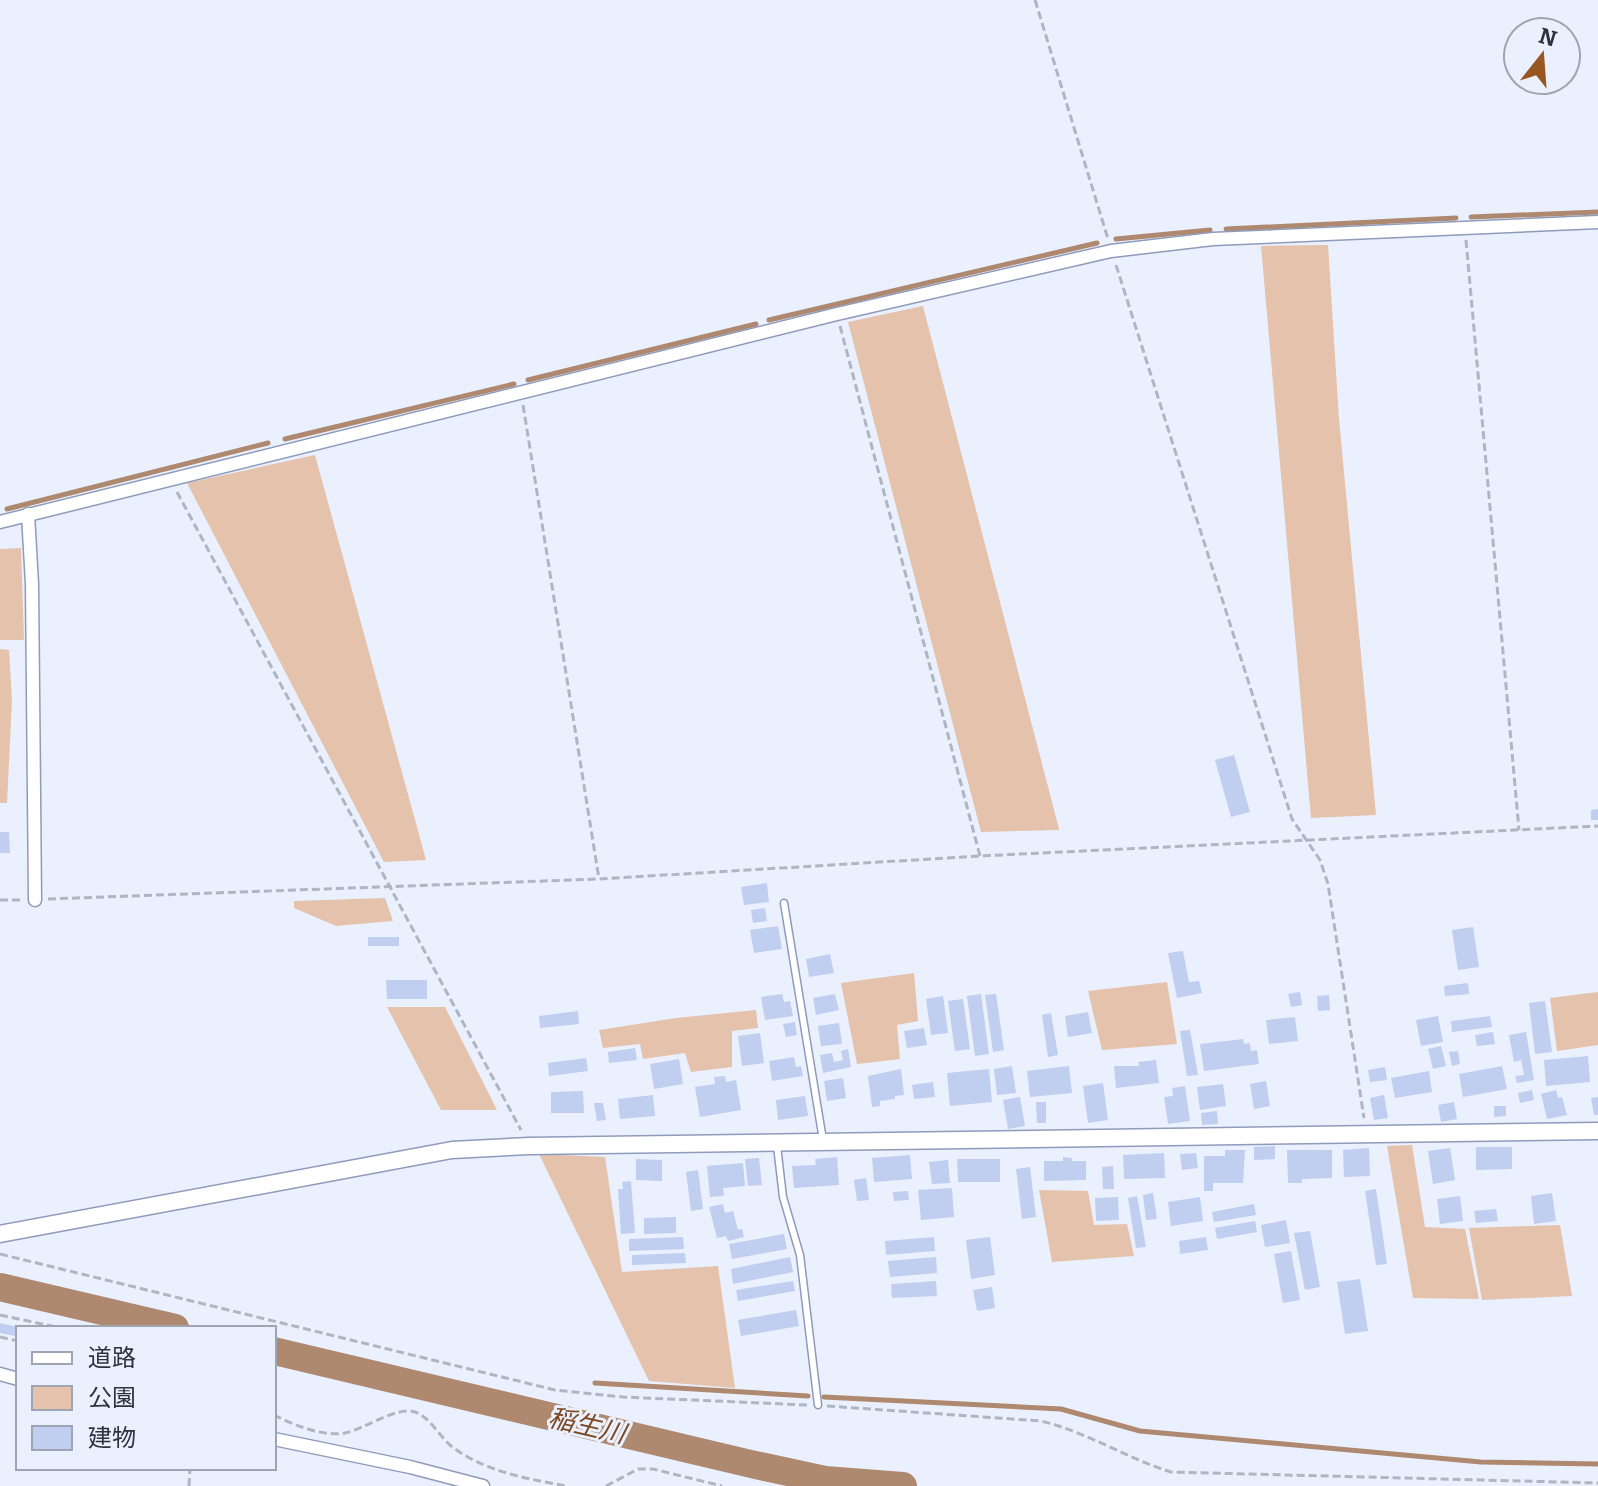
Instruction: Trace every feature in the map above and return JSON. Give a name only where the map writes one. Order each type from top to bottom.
[{"type":"street","points":[[0,522],[837,314],[1111,251],[1213,239],[1598,222]]},
{"type":"street","points":[[28,514],[33,631],[35,900]]},
{"type":"street","points":[[0,1234],[452,1150],[823,1141],[1598,1131]]},
{"type":"street","points":[[276,1439],[410,1467],[483,1486]]},
{"type":"lane","points":[[784,903],[823,1141]]},
{"type":"lane","points":[[777,1142],[783,1197],[800,1255],[818,1405]]},
{"type":"path","points":[[1035,0],[1111,251],[1292,819],[1320,860],[1328,884],[1366,1133]]},
{"type":"path","points":[[1465,229],[1519,830]]},
{"type":"path","points":[[837,314],[980,856]]},
{"type":"path","points":[[521,392],[599,879]]},
{"type":"path","points":[[170,478],[529,1146]]},
{"type":"path","points":[[0,900],[599,879],[980,856],[1598,826]]},
{"type":"path","points":[[0,1254],[555,1390],[623,1397],[818,1405],[1041,1421],[1069,1428],[1171,1472],[1598,1483]]},
{"type":"path","points":[[0,1315],[52,1326]]},
{"type":"path","points":[[276,1416],[316,1431],[336,1434],[372,1425],[406,1411],[416,1412],[426,1418],[445,1441],[476,1461],[520,1478],[566,1486]]},
{"type":"path","points":[[606,1486],[638,1469],[653,1469],[722,1486]]},
{"type":"green space","points":[[1328,245],[1339,419],[1376,815],[1311,818],[1261,246]]},
{"type":"green space","points":[[923,306],[1059,830],[981,832],[848,322]]},
{"type":"green space","points":[[315,455],[426,860],[384,862],[187,483]]},
{"type":"green space","points":[[21,548],[24,640],[0,640],[0,549]]},
{"type":"green space","points":[[0,649],[9,650],[12,700],[7,803],[0,803]]},
{"type":"green space","points":[[385,898],[393,921],[336,926],[294,908],[294,901]]},
{"type":"green space","points":[[914,973],[918,1021],[897,1025],[900,1059],[857,1064],[841,983]]},
{"type":"green space","points":[[1167,982],[1177,1044],[1102,1050],[1088,991]]},
{"type":"green space","points":[[1598,992],[1598,1045],[1557,1051],[1550,998]]},
{"type":"green space","points":[[387,1007],[445,1007],[497,1110],[441,1110]]},
{"type":"green space","points":[[756,1010],[758,1028],[732,1031],[732,1067],[691,1072],[685,1053],[643,1059],[640,1044],[603,1048],[599,1030],[676,1018]]},
{"type":"green space","points":[[1412,1145],[1425,1227],[1465,1229],[1479,1299],[1413,1298],[1387,1146]]},
{"type":"green space","points":[[539,1154],[605,1157],[622,1272],[718,1266],[735,1388],[649,1381]]},
{"type":"green space","points":[[1039,1190],[1088,1191],[1094,1225],[1127,1224],[1134,1256],[1052,1262]]},
{"type":"green space","points":[[1560,1225],[1572,1296],[1482,1300],[1469,1228]]},
{"type":"building","points":[[1234,755],[1250,812],[1231,817],[1215,760]]},
{"type":"building","points":[[1598,809],[1598,820],[1591,820],[1591,810]]},
{"type":"building","points":[[0,832],[9,832],[10,853],[0,853]]},
{"type":"building","points":[[767,883],[769,902],[744,905],[741,887]]},
{"type":"building","points":[[765,908],[767,921],[753,923],[751,910]]},
{"type":"building","points":[[778,926],[782,949],[754,953],[750,930]]},
{"type":"building","points":[[1473,927],[1479,967],[1458,970],[1452,930]]},
{"type":"building","points":[[368,937],[399,937],[399,946],[368,946]]},
{"type":"building","points":[[1183,951],[1189,982],[1199,981],[1202,993],[1177,998],[1168,953]]},
{"type":"building","points":[[830,954],[834,973],[809,977],[806,959]]},
{"type":"building","points":[[386,980],[427,980],[427,999],[387,999]]},
{"type":"building","points":[[1468,983],[1469,994],[1445,996],[1444,986]]},
{"type":"building","points":[[1300,992],[1302,1005],[1291,1007],[1288,994]]},
{"type":"building","points":[[782,994],[784,1002],[790,1001],[793,1016],[765,1020],[761,997]]},
{"type":"building","points":[[835,994],[839,1010],[816,1015],[813,998]]},
{"type":"building","points":[[981,994],[989,1054],[975,1056],[967,996]]},
{"type":"building","points":[[996,994],[1004,1050],[993,1052],[985,995]]},
{"type":"building","points":[[1329,995],[1330,1010],[1318,1011],[1317,996]]},
{"type":"building","points":[[943,996],[948,1033],[931,1035],[926,999]]},
{"type":"building","points":[[963,999],[970,1049],[955,1051],[948,1001]]},
{"type":"building","points":[[1545,1001],[1552,1052],[1535,1054],[1529,1003]]},
{"type":"building","points":[[578,1011],[579,1024],[540,1028],[539,1016]]},
{"type":"building","points":[[1088,1012],[1092,1033],[1068,1037],[1065,1016]]},
{"type":"building","points":[[1051,1013],[1058,1055],[1048,1057],[1042,1015]]},
{"type":"building","points":[[1438,1016],[1443,1042],[1421,1046],[1416,1020]]},
{"type":"building","points":[[1490,1016],[1492,1027],[1452,1032],[1451,1021]]},
{"type":"building","points":[[1295,1017],[1298,1041],[1269,1044],[1266,1020]]},
{"type":"building","points":[[795,1022],[797,1035],[786,1037],[783,1024]]},
{"type":"building","points":[[839,1023],[842,1044],[821,1046],[818,1026]]},
{"type":"building","points":[[924,1028],[927,1045],[907,1048],[904,1031]]},
{"type":"building","points":[[1190,1030],[1198,1075],[1187,1076],[1180,1031]]},
{"type":"building","points":[[1493,1032],[1495,1044],[1477,1046],[1475,1035]]},
{"type":"building","points":[[1526,1032],[1534,1080],[1517,1083],[1515,1076],[1524,1075],[1521,1060],[1514,1062],[1509,1035]]},
{"type":"building","points":[[760,1033],[764,1063],[742,1066],[738,1036]]},
{"type":"building","points":[[1243,1039],[1244,1044],[1250,1043],[1251,1051],[1257,1050],[1259,1064],[1204,1071],[1200,1044]]},
{"type":"building","points":[[1441,1046],[1446,1066],[1433,1069],[1428,1049]]},
{"type":"building","points":[[635,1048],[637,1060],[609,1063],[608,1052]]},
{"type":"building","points":[[848,1049],[851,1067],[823,1073],[820,1055],[832,1053],[834,1062],[843,1060],[841,1051]]},
{"type":"building","points":[[1458,1051],[1460,1064],[1452,1066],[1449,1052]]},
{"type":"building","points":[[1588,1056],[1590,1082],[1546,1086],[1544,1060]]},
{"type":"building","points":[[794,1057],[796,1067],[801,1066],[803,1076],[772,1081],[769,1061]]},
{"type":"building","points":[[586,1058],[588,1071],[549,1076],[548,1063]]},
{"type":"building","points":[[679,1059],[683,1084],[654,1089],[650,1064]]},
{"type":"building","points":[[1156,1060],[1159,1083],[1116,1088],[1114,1066],[1139,1066],[1138,1062]]},
{"type":"building","points":[[1012,1066],[1016,1093],[997,1095],[994,1069]]},
{"type":"building","points":[[1069,1066],[1072,1093],[1030,1097],[1027,1071]]},
{"type":"building","points":[[1502,1066],[1507,1089],[1463,1097],[1459,1074]]},
{"type":"building","points":[[1385,1067],[1387,1080],[1370,1082],[1368,1070]]},
{"type":"building","points":[[901,1069],[904,1095],[880,1101],[880,1106],[872,1107],[868,1076]]},
{"type":"building","points":[[989,1069],[992,1102],[950,1106],[947,1073]]},
{"type":"building","points":[[1429,1071],[1432,1092],[1395,1098],[1391,1078]]},
{"type":"building","points":[[725,1076],[726,1082],[736,1080],[741,1110],[700,1117],[695,1087],[715,1084],[714,1077]]},
{"type":"building","points":[[843,1078],[846,1098],[827,1101],[824,1081]]},
{"type":"building","points":[[1266,1081],[1270,1106],[1254,1109],[1250,1084]]},
{"type":"building","points":[[933,1082],[935,1097],[914,1099],[912,1085]]},
{"type":"building","points":[[1103,1083],[1108,1120],[1088,1123],[1083,1086]]},
{"type":"building","points":[[1223,1084],[1226,1106],[1200,1110],[1197,1087]]},
{"type":"building","points":[[1185,1086],[1190,1121],[1168,1124],[1164,1097],[1173,1096],[1172,1088]]},
{"type":"building","points":[[1532,1090],[1534,1100],[1520,1103],[1518,1093]]},
{"type":"building","points":[[1556,1090],[1558,1098],[1562,1097],[1567,1115],[1547,1119],[1541,1094]]},
{"type":"building","points":[[583,1091],[584,1113],[551,1113],[551,1092]]},
{"type":"building","points":[[653,1095],[655,1116],[620,1119],[618,1099]]},
{"type":"building","points":[[1384,1095],[1388,1118],[1374,1120],[1370,1098]]},
{"type":"building","points":[[805,1096],[808,1116],[778,1120],[776,1100]]},
{"type":"building","points":[[1020,1097],[1025,1126],[1008,1129],[1003,1100]]},
{"type":"building","points":[[1598,1097],[1598,1115],[1594,1115],[1591,1098]]},
{"type":"building","points":[[1036,1102],[1046,1102],[1046,1123],[1037,1123]]},
{"type":"building","points":[[1454,1102],[1457,1119],[1441,1122],[1438,1105]]},
{"type":"building","points":[[594,1103],[603,1103],[606,1120],[597,1121]]},
{"type":"building","points":[[1494,1106],[1506,1106],[1506,1116],[1494,1117]]},
{"type":"building","points":[[1217,1111],[1218,1124],[1202,1125],[1201,1113]]},
{"type":"building","points":[[1275,1146],[1275,1159],[1254,1160],[1254,1147]]},
{"type":"building","points":[[1476,1147],[1512,1147],[1512,1169],[1476,1170]]},
{"type":"building","points":[[1369,1148],[1370,1176],[1344,1177],[1343,1150]]},
{"type":"building","points":[[1450,1148],[1455,1180],[1433,1184],[1428,1151]]},
{"type":"building","points":[[1225,1150],[1245,1150],[1243,1183],[1213,1183],[1213,1191],[1204,1191],[1204,1156],[1225,1156]]},
{"type":"building","points":[[1287,1150],[1332,1150],[1332,1178],[1288,1183]]},
{"type":"building","points":[[1164,1153],[1165,1178],[1124,1179],[1123,1155]]},
{"type":"building","points":[[1196,1153],[1198,1168],[1182,1170],[1180,1154]]},
{"type":"building","points":[[910,1155],[912,1179],[874,1182],[872,1158]]},
{"type":"building","points":[[837,1157],[839,1185],[794,1188],[792,1166],[816,1165],[815,1159]]},
{"type":"building","points":[[1063,1157],[1086,1161],[1086,1180],[1044,1181],[1044,1161],[1063,1161]]},
{"type":"building","points":[[759,1158],[762,1185],[748,1186],[745,1159]]},
{"type":"building","points":[[636,1159],[662,1160],[662,1181],[636,1180]]},
{"type":"building","points":[[957,1159],[1000,1159],[1000,1182],[958,1182]]},
{"type":"building","points":[[948,1160],[950,1183],[932,1184],[929,1162]]},
{"type":"building","points":[[743,1163],[745,1186],[723,1188],[724,1196],[710,1197],[707,1166]]},
{"type":"building","points":[[1113,1166],[1114,1189],[1103,1189],[1102,1167]]},
{"type":"building","points":[[1030,1167],[1036,1217],[1022,1219],[1016,1169]]},
{"type":"building","points":[[698,1170],[703,1209],[691,1211],[686,1172]]},
{"type":"building","points":[[866,1178],[869,1200],[857,1201],[854,1180]]},
{"type":"building","points":[[631,1181],[635,1233],[621,1234],[618,1189],[623,1189],[622,1182]]},
{"type":"building","points":[[952,1188],[954,1217],[921,1220],[918,1190]]},
{"type":"building","points":[[1376,1189],[1387,1264],[1376,1265],[1365,1191]]},
{"type":"building","points":[[908,1191],[909,1200],[894,1201],[893,1192]]},
{"type":"building","points":[[1153,1193],[1157,1219],[1146,1220],[1143,1195]]},
{"type":"building","points":[[1552,1193],[1556,1221],[1534,1224],[1531,1196]]},
{"type":"building","points":[[1137,1196],[1146,1247],[1136,1248],[1128,1198]]},
{"type":"building","points":[[1460,1196],[1463,1221],[1440,1224],[1437,1199]]},
{"type":"building","points":[[1118,1197],[1119,1220],[1096,1221],[1095,1198]]},
{"type":"building","points":[[1200,1197],[1203,1221],[1171,1226],[1168,1202]]},
{"type":"building","points":[[723,1204],[725,1213],[733,1211],[738,1230],[742,1229],[744,1237],[728,1241],[726,1236],[717,1238],[709,1207]]},
{"type":"building","points":[[1254,1204],[1256,1215],[1214,1222],[1212,1212]]},
{"type":"building","points":[[1496,1209],[1498,1221],[1476,1223],[1474,1211]]},
{"type":"building","points":[[676,1217],[676,1233],[644,1234],[644,1218]]},
{"type":"building","points":[[1286,1220],[1290,1243],[1265,1247],[1261,1225]]},
{"type":"building","points":[[1255,1221],[1257,1232],[1217,1239],[1215,1228]]},
{"type":"building","points":[[1310,1231],[1320,1287],[1305,1290],[1294,1233]]},
{"type":"building","points":[[784,1234],[787,1249],[732,1259],[729,1244]]},
{"type":"building","points":[[683,1237],[684,1249],[629,1251],[629,1239]]},
{"type":"building","points":[[934,1237],[935,1251],[886,1255],[885,1241]]},
{"type":"building","points":[[990,1237],[995,1275],[971,1279],[966,1240]]},
{"type":"building","points":[[1206,1237],[1208,1250],[1180,1254],[1179,1241]]},
{"type":"building","points":[[1291,1251],[1300,1300],[1283,1303],[1274,1254]]},
{"type":"building","points":[[685,1253],[686,1263],[632,1265],[632,1255]]},
{"type":"building","points":[[790,1257],[793,1272],[733,1284],[731,1269]]},
{"type":"building","points":[[936,1257],[937,1273],[890,1277],[888,1261]]},
{"type":"building","points":[[1360,1279],[1368,1331],[1345,1334],[1337,1282]]},
{"type":"building","points":[[793,1281],[795,1291],[738,1301],[736,1290]]},
{"type":"building","points":[[936,1281],[937,1296],[892,1298],[891,1284]]},
{"type":"building","points":[[992,1287],[995,1308],[977,1311],[973,1290]]},
{"type":"building","points":[[796,1310],[799,1326],[741,1336],[738,1320]]},
{"type":"building","points":[[0,1323],[16,1327],[15,1336],[0,1333]]},
{"type":"waterway","points":[[1471,217],[1598,212]]},
{"type":"waterway","points":[[1226,229],[1456,218]]},
{"type":"waterway","points":[[1116,239],[1210,230]]},
{"type":"waterway","points":[[769,320],[1097,243]]},
{"type":"waterway","points":[[528,380],[756,324]]},
{"type":"waterway","points":[[285,439],[514,384]]},
{"type":"waterway","points":[[7,509],[268,443]]},
{"type":"waterway","name":"稲生川","points":[[0,1287],[166,1326]]},
{"type":"waterway","name":"稲生川","points":[[276,1351],[825,1480],[903,1486]]},
{"type":"waterway","points":[[595,1383],[808,1396]]},
{"type":"waterway","points":[[824,1397],[1061,1409],[1140,1431],[1481,1462],[1598,1464]]}]
